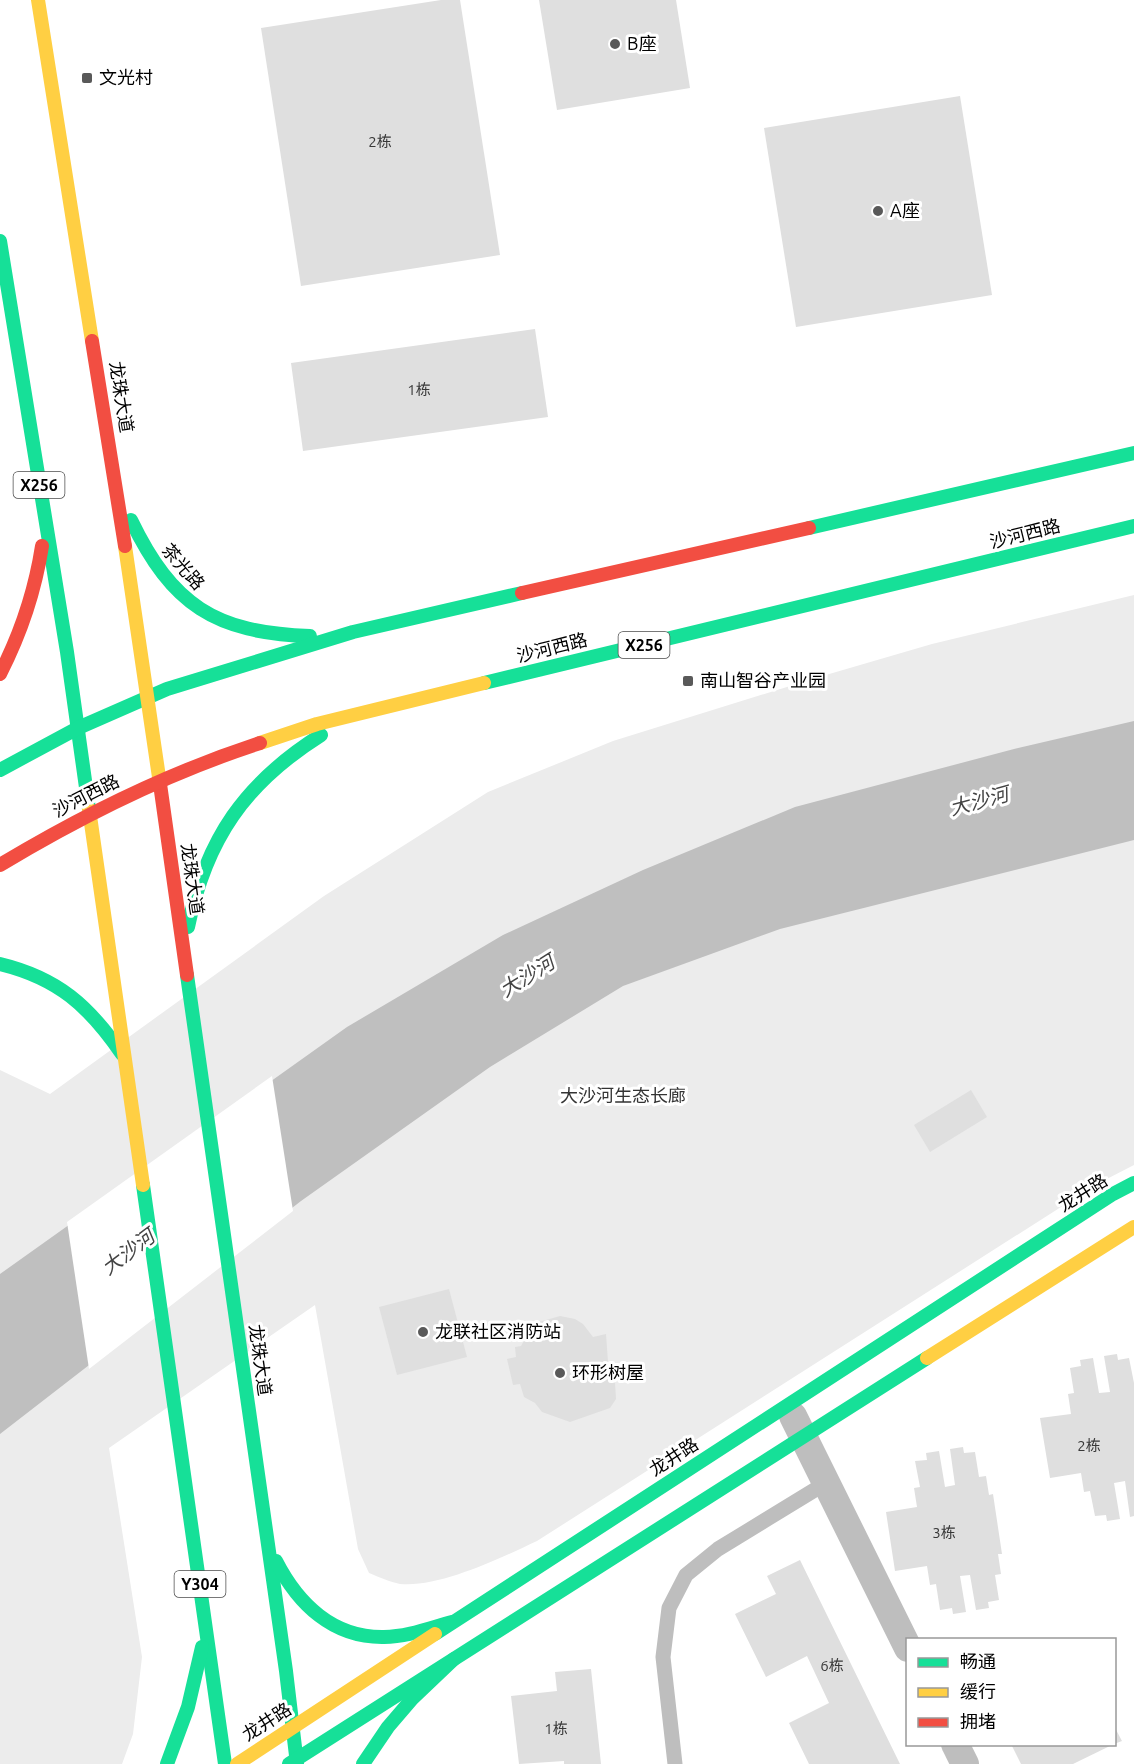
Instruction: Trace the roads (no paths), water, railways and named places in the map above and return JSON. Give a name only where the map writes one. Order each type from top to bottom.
[{"type":"main road","name":"龙珠大道","points":[[39,0],[148,697],[293,1727],[294,1762]]},
{"type":"main road","name":"X256","points":[[0,241],[90,813]]},
{"type":"main road","points":[[0,770],[78,728],[148,697],[203,676],[353,632],[1134,453]]},
{"type":"main road","name":"茶光路","points":[[113,463],[126,506],[146,552],[166,580],[189,603],[231,626],[267,634],[308,637],[353,632]]},
{"type":"main road","points":[[0,674],[24,619],[39,569],[45,518]]},
{"type":"main road","name":"沙河西路","points":[[0,865],[90,813],[160,780],[307,727],[1134,526]]},
{"type":"main road","points":[[185,956],[192,904],[206,862],[229,819],[279,763],[312,740],[358,714]]},
{"type":"main road","points":[[90,813],[125,1058]]},
{"type":"main road","points":[[0,964],[26,970],[53,982],[83,1003],[106,1030],[125,1058]]},
{"type":"main road","name":"Y304","points":[[125,1058],[225,1764]]},
{"type":"main road","name":"龙井路","points":[[237,1764],[1113,1194],[1134,1184]]},
{"type":"main road","points":[[294,1762],[1134,1227]]},
{"type":"main road","points":[[267,1540],[283,1576],[302,1603],[321,1619],[352,1633],[382,1637],[413,1633],[452,1622]]},
{"type":"main road","points":[[167,1764],[184,1723],[197,1677],[206,1622]]},
{"type":"main road","points":[[363,1764],[412,1699],[454,1659]]},
{"type":"street","points":[[788,1405],[906,1644]]},
{"type":"street","points":[[956,1746],[965,1764]]},
{"type":"lane","points":[[675,1764],[663,1657],[669,1608],[686,1575],[718,1549],[826,1483]]},
{"type":"water","name":"大沙河","points":[[1134,721],[1134,840],[780,929],[623,986],[490,1067],[301,1201],[0,1434],[0,1274],[347,1027],[503,935],[643,870],[795,807],[1014,749]]},
{"type":"place","name":"B座","points":[[615,44]]},
{"type":"place","name":"文光村","points":[[87,78]]},
{"type":"place","name":"A座","points":[[878,211]]},
{"type":"place","name":"南山智谷产业园","points":[[688,681]]},
{"type":"place","name":"龙联社区消防站","points":[[423,1332]]},
{"type":"place","name":"环形树屋","points":[[560,1373]]},
{"type":"park label","name":"大沙河生态长廊","points":[[623,1096]]}]
